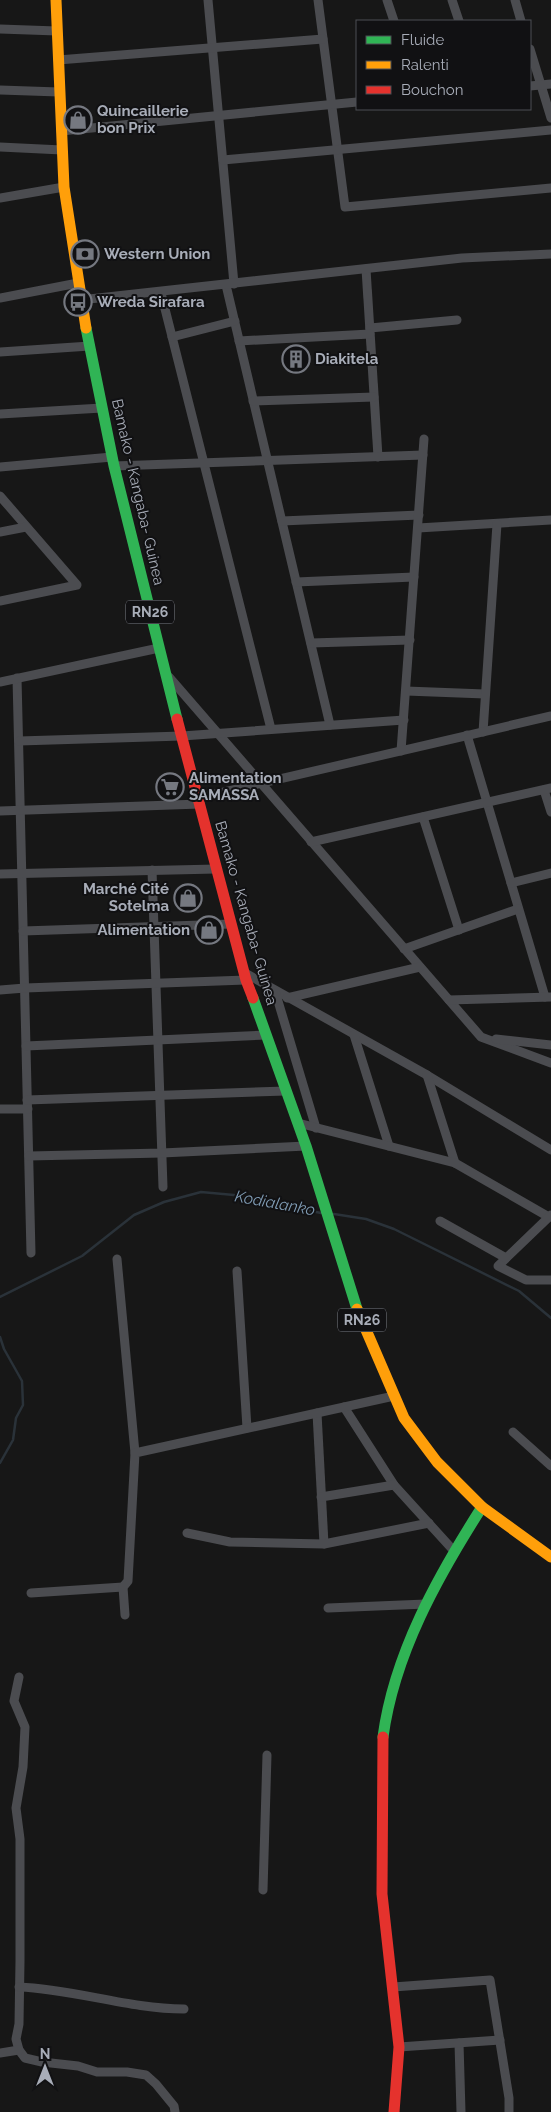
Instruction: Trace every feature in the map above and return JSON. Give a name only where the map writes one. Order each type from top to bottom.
[{"type":"main road","name":"Bamako - Kangaba- Guinea","points":[[56,0],[64,187],[80,300],[113,461],[165,674],[245,976],[306,1146],[356,1306],[394,1396],[410,1427],[437,1462],[482,1507],[551,1558]]},
{"type":"main road","points":[[394,2112],[399,2047],[382,1894],[383,1735],[398,1669],[426,1604],[454,1551],[482,1507]]},
{"type":"street","points":[[208,0],[223,160],[230,284],[235,321],[330,725]]},
{"type":"street","points":[[318,0],[345,207],[551,188]]},
{"type":"street","points":[[387,0],[394,20]]},
{"type":"street","points":[[452,0],[459,20]]},
{"type":"street","points":[[515,0],[521,20]]},
{"type":"street","points":[[0,29],[57,31]]},
{"type":"street","points":[[58,60],[323,39]]},
{"type":"street","points":[[531,52],[551,118]]},
{"type":"street","points":[[531,86],[551,84]]},
{"type":"street","points":[[0,90],[59,92]]},
{"type":"street","points":[[61,131],[356,102]]},
{"type":"street","points":[[223,160],[551,130]]},
{"type":"street","points":[[0,148],[62,150]]},
{"type":"street","points":[[0,198],[64,187]]},
{"type":"street","points":[[80,300],[462,258],[551,254]]},
{"type":"street","points":[[366,269],[378,457]]},
{"type":"street","points":[[0,298],[78,283]]},
{"type":"street","points":[[161,292],[271,729]]},
{"type":"street","points":[[239,341],[370,331],[457,320]]},
{"type":"street","points":[[172,337],[235,321]]},
{"type":"street","points":[[0,352],[90,346]]},
{"type":"street","points":[[254,401],[374,397]]},
{"type":"street","points":[[0,414],[102,408]]},
{"type":"street","points":[[401,751],[424,439]]},
{"type":"street","points":[[0,467],[113,461],[204,462],[423,455]]},
{"type":"street","points":[[0,496],[77,585],[0,601]]},
{"type":"street","points":[[282,521],[419,515]]},
{"type":"street","points":[[418,528],[551,520]]},
{"type":"street","points":[[483,732],[496,524]]},
{"type":"street","points":[[0,532],[26,527]]},
{"type":"street","points":[[296,582],[414,577]]},
{"type":"street","points":[[311,643],[410,640]]},
{"type":"street","points":[[0,682],[159,648]]},
{"type":"street","points":[[165,674],[481,1037],[551,1063]]},
{"type":"street","points":[[17,678],[31,1254]]},
{"type":"street","points":[[406,691],[485,694]]},
{"type":"street","points":[[0,811],[199,801],[261,784],[551,716]]},
{"type":"street","points":[[19,741],[182,736],[404,720]]},
{"type":"street","points":[[449,1000],[548,997],[518,908],[467,736]]},
{"type":"street","points":[[311,842],[547,789],[551,812]]},
{"type":"street","points":[[423,817],[458,930]]},
{"type":"street","points":[[0,874],[216,869]]},
{"type":"street","points":[[152,870],[163,1187]]},
{"type":"street","points":[[511,883],[551,873]]},
{"type":"street","points":[[404,949],[518,908]]},
{"type":"street","points":[[23,930],[231,924]]},
{"type":"street","points":[[287,998],[420,967]]},
{"type":"street","points":[[0,990],[156,983],[245,976],[427,1075],[551,1150]]},
{"type":"street","points":[[275,991],[316,1128]]},
{"type":"street","points":[[26,1046],[266,1035]]},
{"type":"street","points":[[354,1035],[389,1146]]},
{"type":"street","points":[[481,1037],[551,1045]]},
{"type":"street","points":[[427,1075],[456,1163]]},
{"type":"street","points":[[0,1109],[28,1104],[286,1091]]},
{"type":"street","points":[[298,1123],[456,1163],[550,1216],[498,1266],[526,1280],[551,1280]]},
{"type":"street","points":[[29,1156],[162,1153],[306,1146]]},
{"type":"street","points":[[440,1221],[506,1258]]},
{"type":"street","points":[[117,1259],[134,1453],[128,1581],[123,1587],[125,1615]]},
{"type":"street","points":[[237,1271],[247,1428]]},
{"type":"street","points":[[134,1453],[394,1396]]},
{"type":"street","points":[[344,1407],[394,1485],[454,1551]]},
{"type":"street","points":[[317,1413],[324,1544]]},
{"type":"street","points":[[513,1432],[551,1466]]},
{"type":"street","points":[[321,1497],[394,1485]]},
{"type":"street","points":[[187,1533],[230,1542],[324,1544],[429,1523]]},
{"type":"street","points":[[31,1592],[123,1587]]},
{"type":"street","points":[[328,1608],[426,1604]]},
{"type":"street","points":[[19,1677],[14,1701],[25,1727],[23,1767],[16,1808],[20,1839],[19,2024],[16,2039],[19,2050],[25,2058],[42,2062],[78,2066],[97,2072],[127,2072],[146,2075],[174,2106],[175,2112]]},
{"type":"street","points":[[263,1890],[267,1755]]},
{"type":"street","points":[[392,1987],[490,1980],[509,2112]]},
{"type":"street","points":[[19,1987],[71,1992],[166,2009],[184,2009]]},
{"type":"street","points":[[399,2047],[500,2040]]},
{"type":"street","points":[[458,2043],[461,2112]]},
{"type":"street","points":[[0,2053],[19,2050]]},
{"type":"waterway","name":"Kodialanko","points":[[0,1297],[82,1256],[134,1215],[164,1202],[201,1192],[234,1195],[321,1213]]},
{"type":"waterway","name":"Kodialanko","points":[[334,1214],[366,1219],[394,1229],[519,1291],[551,1318]]},
{"type":"waterway","name":"Kodialanko","points":[[0,1337],[4,1349],[22,1381],[23,1405],[16,1418],[13,1440],[0,1463]]},
{"type":"traffic: fast","points":[[86,328],[114,466],[177,719]]},
{"type":"traffic: fast","points":[[253,998],[306,1146],[357,1309]]},
{"type":"traffic: fast","points":[[383,1737],[397,1676],[420,1617],[434,1588],[482,1507]]},
{"type":"traffic: slow","points":[[56,0],[64,187],[86,328]]},
{"type":"traffic: slow","points":[[357,1309],[404,1418],[437,1462],[482,1507],[551,1557]]},
{"type":"traffic: jam","points":[[177,719],[246,980],[253,998]]},
{"type":"traffic: jam","points":[[383,1737],[382,1894],[399,2047],[394,2112]]},
{"type":"place","name":"Quincaillerie bon Prix","points":[[78,120]]},
{"type":"place","name":"Western Union","points":[[85,254]]},
{"type":"place","name":"Wreda Sirafara","points":[[78,302]]},
{"type":"place","name":"Diakitela","points":[[296,359]]},
{"type":"place","name":"Alimentation SAMASSA","points":[[170,787]]},
{"type":"place","name":"Marché Cité Sotelma","points":[[188,898]]},
{"type":"place","name":"Alimentation","points":[[209,930]]}]
